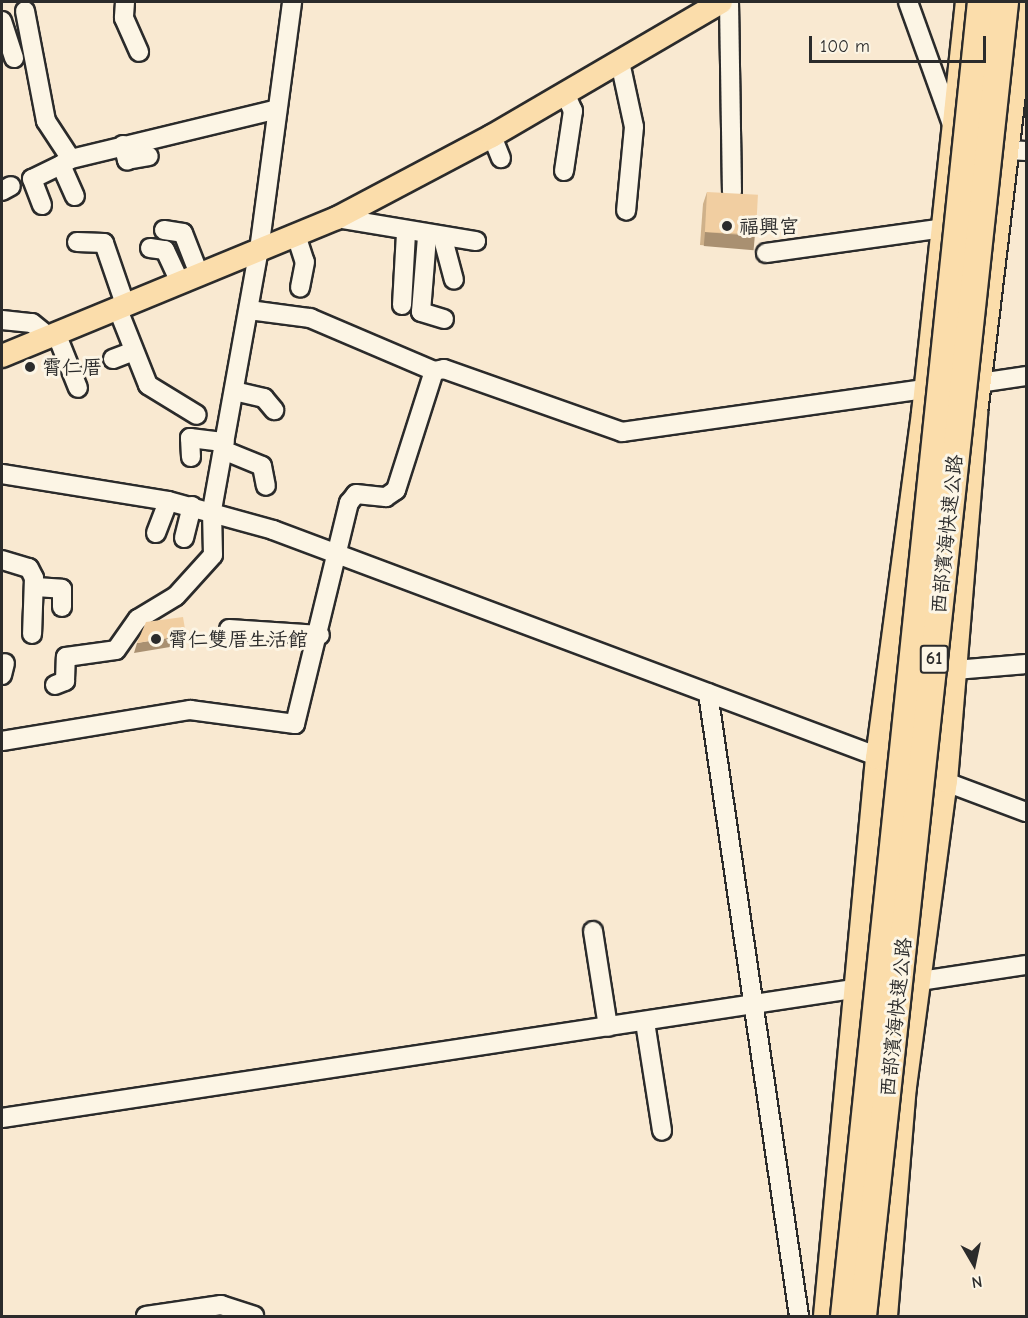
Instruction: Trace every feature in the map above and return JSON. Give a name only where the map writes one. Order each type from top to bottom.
[{"type":"highway","name":"西部濱海快速公路","points":[[863,1317],[879,1075],[981,2]]},
{"type":"highway","name":"西部濱海快速公路","points":[[844,1317],[879,1075],[1005,2]]},
{"type":"highway","points":[[879,1075],[874,871],[924,401]]},
{"type":"highway","points":[[879,1075],[925,876],[976,413]]},
{"type":"main road","points":[[2,356],[337,218],[492,136],[721,2]]},
{"type":"main road","points":[[825,1317],[967,2]]},
{"type":"main road","points":[[837,1200],[851,1174],[884,759],[954,194],[988,2]]},
{"type":"main road","points":[[886,1317],[896,1185],[920,981],[967,426],[961,338],[1000,2]]},
{"type":"main road","points":[[896,1185],[888,1162],[937,777],[955,670],[979,384],[1017,151],[1025,2]]},
{"type":"street","points":[[125,2],[124,18],[139,52]]},
{"type":"street","points":[[55,685],[65,681],[66,657],[116,650],[138,619],[176,596],[213,555],[212,510],[259,250],[292,2]]},
{"type":"street","points":[[729,2],[732,192]]},
{"type":"street","points":[[908,2],[954,128]]},
{"type":"street","points":[[25,11],[46,121],[66,162],[75,196]]},
{"type":"street","points":[[2,21],[14,58]]},
{"type":"street","points":[[620,62],[634,127],[626,211]]},
{"type":"street","points":[[564,171],[573,111],[565,93]]},
{"type":"street","points":[[42,205],[32,180],[66,162],[123,145],[277,109]]},
{"type":"street","points":[[492,136],[501,158]]},
{"type":"street","points":[[123,145],[127,160],[150,156]]},
{"type":"street","points":[[337,218],[435,238],[476,241]]},
{"type":"street","points":[[766,253],[943,228]]},
{"type":"street","points":[[164,230],[183,233],[189,278]]},
{"type":"street","points":[[402,305],[406,233]]},
{"type":"street","points":[[296,235],[305,262],[300,288]]},
{"type":"street","points":[[435,238],[454,280]]},
{"type":"street","points":[[435,238],[420,312],[444,319]]},
{"type":"street","points":[[77,242],[104,243],[134,351],[148,385],[197,415]]},
{"type":"street","points":[[150,248],[165,250],[189,278]]},
{"type":"street","points":[[249,310],[310,318],[434,372],[444,369],[622,432],[924,401]]},
{"type":"street","points":[[2,320],[32,323],[52,334],[78,388]]},
{"type":"street","points":[[113,359],[134,351]]},
{"type":"street","points":[[2,741],[190,710],[295,724],[320,635],[335,553],[351,498],[396,490],[434,372]]},
{"type":"street","points":[[979,384],[1026,376]]},
{"type":"street","points":[[234,391],[264,398],[274,410]]},
{"type":"street","points":[[191,457],[190,438],[224,446],[262,466],[266,486]]},
{"type":"street","points":[[2,474],[212,510],[335,553],[1026,812]]},
{"type":"street","points":[[156,533],[168,501]]},
{"type":"street","points":[[184,538],[192,506]]},
{"type":"street","points":[[2,560],[29,568],[36,587],[33,634]]},
{"type":"street","points":[[36,587],[62,589],[62,607]]},
{"type":"street","points":[[229,629],[320,635]]},
{"type":"street","points":[[955,670],[1026,664]]},
{"type":"street","points":[[708,693],[750,1006],[799,1317]]},
{"type":"street","points":[[593,932],[608,1028]]},
{"type":"street","points":[[920,981],[1026,965]]},
{"type":"street","points":[[2,1118],[860,988]]},
{"type":"street","points":[[645,1022],[662,1131]]},
{"type":"street","points":[[146,1317],[221,1305],[254,1317]]},
{"type":"building","name":"福興宮","points":[[707,192],[758,195],[756,235],[705,232]]},
{"type":"building","points":[[183,617],[186,635],[137,643],[146,622]]},
{"type":"place","name":"福興宮","points":[[727,226]]},
{"type":"place","name":"霄仁厝","points":[[30,367]]},
{"type":"place","name":"霄仁雙厝生活館","points":[[156,639]]}]
